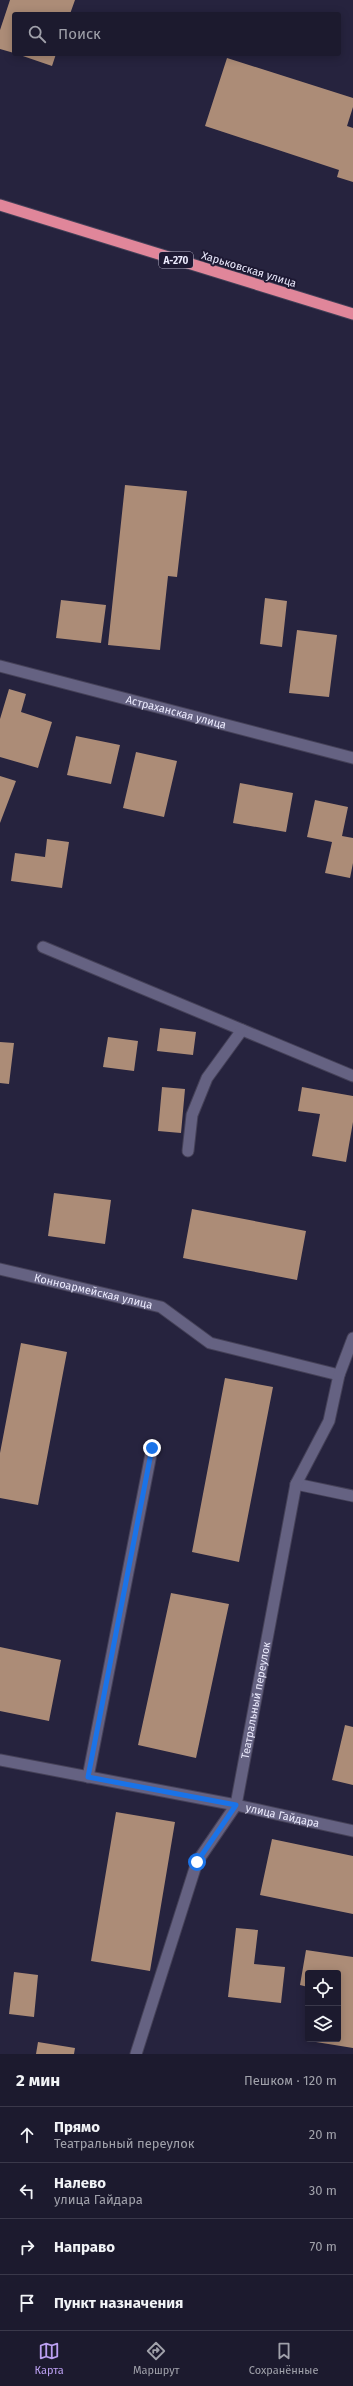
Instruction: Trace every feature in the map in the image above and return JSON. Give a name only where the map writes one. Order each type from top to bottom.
[{"type":"highway","name":"Харьковская улица","points":[[0,205],[353,314]]},
{"type":"street","name":"Астраханская улица","points":[[0,666],[353,758]]},
{"type":"street","points":[[44,947],[353,1076]]},
{"type":"street","points":[[188,1151],[192,1115],[207,1078],[242,1030]]},
{"type":"street","name":"Конноармейская улица","points":[[0,1269],[161,1307],[210,1343],[339,1375]]},
{"type":"street","name":"Театральный переулок","points":[[136,2054],[197,1862],[236,1805],[296,1484],[329,1421],[339,1375],[353,1338]]},
{"type":"street","points":[[88,1777],[152,1448]]},
{"type":"street","points":[[296,1484],[353,1496]]},
{"type":"street","name":"улица Гайдара","points":[[0,1760],[236,1805],[353,1831]]},
{"type":"building","points":[[10,0],[75,0],[71,12],[12,12],[12,52],[0,49],[0,30]]},
{"type":"building","points":[[23,56],[55,56],[52,66]]},
{"type":"building","points":[[227,58],[353,98],[353,107],[347,126],[353,128],[353,182],[337,177],[339,170],[205,126]]},
{"type":"building","points":[[125,485],[187,491],[177,577],[168,576],[160,650],[108,645]]},
{"type":"building","points":[[265,598],[287,601],[282,647],[260,644]]},
{"type":"building","points":[[61,600],[106,605],[101,643],[56,638]]},
{"type":"building","points":[[297,630],[337,635],[329,697],[289,693]]},
{"type":"building","points":[[9,689],[26,694],[21,712],[52,722],[38,768],[0,757],[0,719]]},
{"type":"building","points":[[76,736],[120,745],[111,784],[67,775]]},
{"type":"building","points":[[136,752],[177,761],[164,817],[123,808]]},
{"type":"building","points":[[0,776],[16,781],[0,823]]},
{"type":"building","points":[[240,783],[293,793],[286,832],[233,823]]},
{"type":"building","points":[[315,800],[348,807],[342,836],[353,838],[353,863],[350,878],[325,873],[332,842],[307,837]]},
{"type":"building","points":[[47,839],[69,842],[62,888],[11,881],[15,853],[45,857]]},
{"type":"building","points":[[160,1028],[196,1032],[193,1055],[157,1051]]},
{"type":"building","points":[[108,1037],[138,1041],[134,1071],[103,1067]]},
{"type":"building","points":[[0,1042],[14,1043],[9,1084],[0,1083]]},
{"type":"building","points":[[162,1087],[185,1089],[181,1133],[158,1131]]},
{"type":"building","points":[[302,1087],[353,1096],[353,1122],[346,1162],[312,1156],[320,1114],[298,1111]]},
{"type":"building","points":[[54,1193],[111,1200],[105,1244],[48,1236]]},
{"type":"building","points":[[192,1209],[306,1231],[297,1280],[183,1258]]},
{"type":"building","points":[[21,1343],[67,1352],[38,1505],[0,1498],[0,1453]]},
{"type":"building","points":[[225,1378],[273,1387],[239,1562],[192,1552]]},
{"type":"building","points":[[171,1593],[229,1604],[196,1758],[138,1745]]},
{"type":"building","points":[[0,1647],[61,1660],[49,1721],[0,1711]]},
{"type":"building","points":[[345,1725],[353,1727],[353,1785],[332,1780]]},
{"type":"building","points":[[116,1812],[175,1822],[150,1971],[91,1961]]},
{"type":"building","points":[[272,1839],[353,1856],[353,1914],[260,1895]]},
{"type":"building","points":[[236,1928],[258,1930],[254,1964],[285,1967],[281,2003],[228,1997]]},
{"type":"building","points":[[306,1950],[353,1957],[353,2048],[316,2042],[341,2042],[341,1970],[305,1970],[305,1986],[300,1985]]},
{"type":"building","points":[[14,1972],[38,1975],[34,2017],[9,2014]]},
{"type":"building","points":[[38,2042],[75,2048],[74,2054],[36,2054]]},
{"type":"route","points":[[152,1448],[88,1777],[236,1805],[197,1862]]}]
